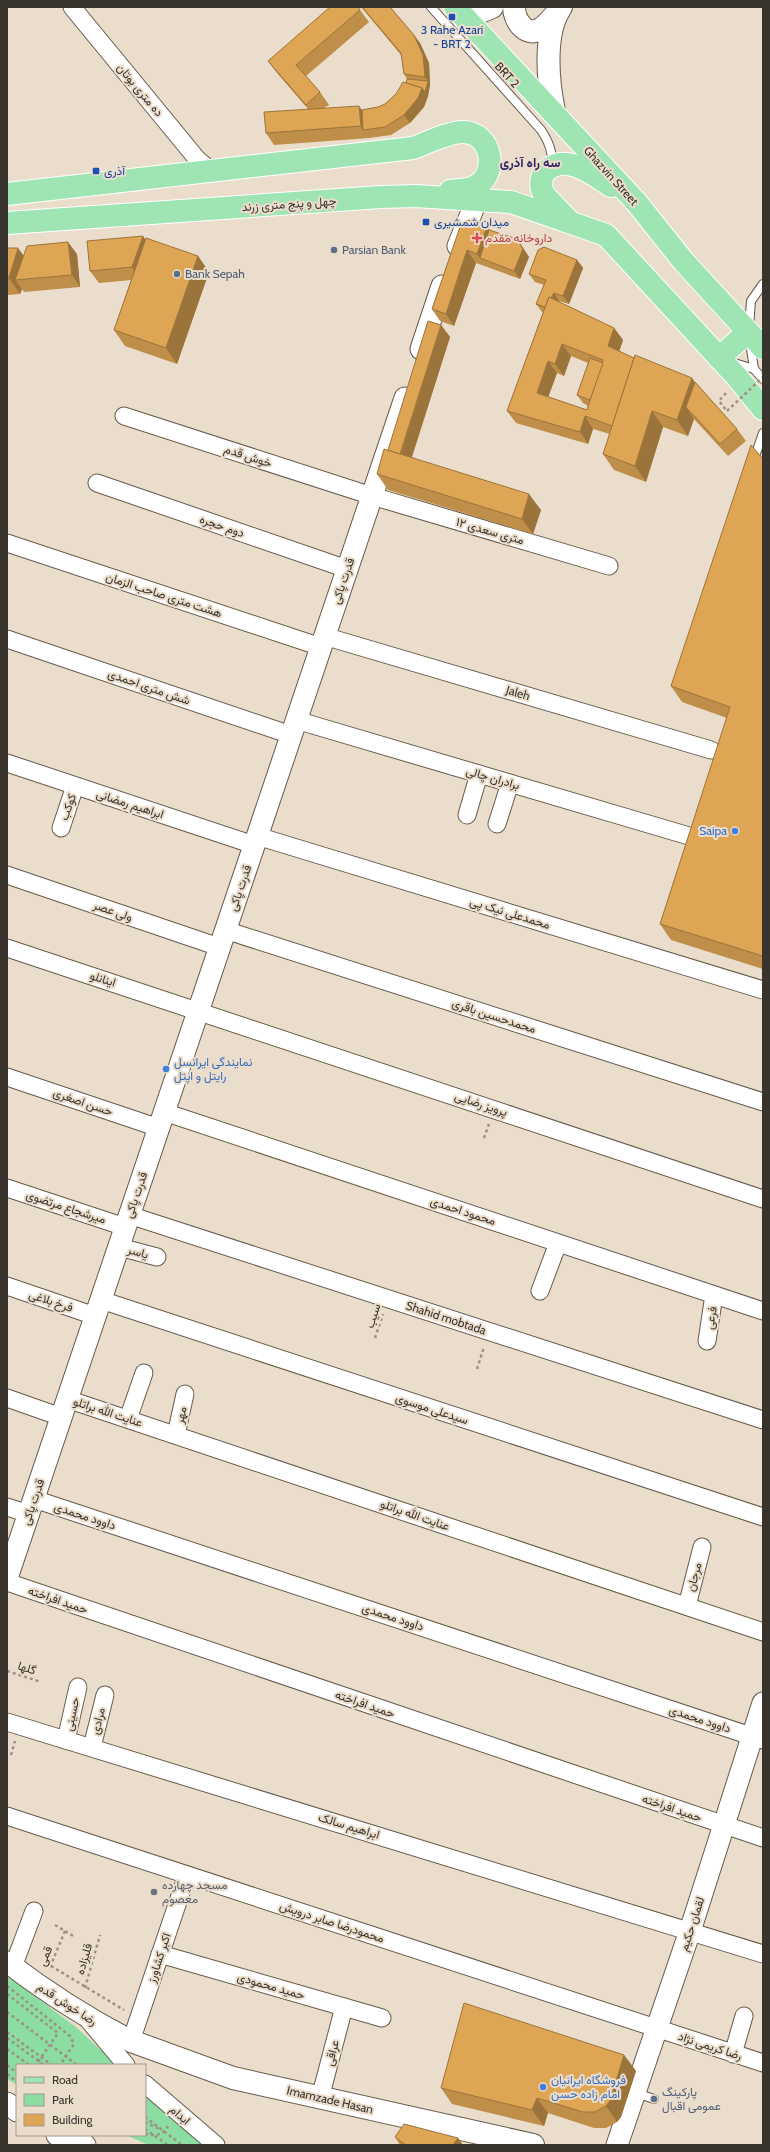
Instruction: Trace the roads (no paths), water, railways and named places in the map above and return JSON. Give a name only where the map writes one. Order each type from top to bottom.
[{"type":"main road","points":[[461,12],[492,7]]},
{"type":"main road","points":[[514,7],[517,22],[524,29],[535,32],[542,29],[561,8]]},
{"type":"main road","points":[[554,111],[549,88],[549,57],[553,24],[561,8]]},
{"type":"main road","name":"Ghazvin Street","points":[[461,12],[554,111],[637,203],[684,262],[763,348]]},
{"type":"main road","points":[[10,189],[211,171],[413,148],[463,132],[475,135],[485,144],[491,155],[490,167],[484,180],[474,187],[415,196]]},
{"type":"main road","points":[[637,203],[578,166],[565,163],[553,165],[545,171],[541,181],[542,191],[569,221],[606,235],[719,358],[763,409]]},
{"type":"main road","name":"چهل و پنج متری زرند","points":[[7,223],[415,196],[511,202],[569,221]]},
{"type":"main road","points":[[719,358],[748,332]]},
{"type":"main road","name":"Imamzade Hasan","points":[[131,2041],[233,2078],[533,2145]]},
{"type":"street","name":"ده متری بوتان","points":[[72,7],[197,159],[211,171]]},
{"type":"street","name":"قدرت پاکی","points":[[7,1578],[442,287],[477,200]]},
{"type":"street","name":"خوش قدم","points":[[124,416],[372,496]]},
{"type":"street","name":"دوم حجره","points":[[97,483],[347,569]]},
{"type":"street","name":"۱۲ متری سعدی","points":[[372,496],[609,566]]},
{"type":"street","name":"هشت متری صاحب الزمان","points":[[7,543],[323,642]]},
{"type":"street","name":"شش متری احمدی","points":[[7,639],[294,728]]},
{"type":"street","name":"Jaleh","points":[[323,642],[711,750]]},
{"type":"street","name":"برادران چالی","points":[[294,728],[479,774],[690,836]]},
{"type":"street","name":"ابراهیم رمضانی","points":[[7,763],[75,786],[256,840]]},
{"type":"street","points":[[468,815],[479,774]]},
{"type":"street","points":[[497,824],[510,783]]},
{"type":"street","name":"کوکب","points":[[61,828],[75,786]]},
{"type":"street","name":"محمدعلی نیک پی","points":[[256,840],[763,990]]},
{"type":"street","name":"ولی عصر","points":[[7,875],[222,939]]},
{"type":"street","name":"محمدحسین باقری","points":[[222,939],[763,1102]]},
{"type":"street","name":"اینانلو","points":[[7,948],[198,1010]]},
{"type":"street","name":"پرویز رضایی","points":[[198,1010],[763,1199]]},
{"type":"street","name":"حسن اصغری","points":[[7,1077],[161,1120]]},
{"type":"street","name":"محمود احمدی","points":[[161,1120],[558,1243],[763,1311]]},
{"type":"street","name":"میرشجاع مرتضوی","points":[[7,1188],[127,1221]]},
{"type":"street","name":"Shahid mobtada","points":[[127,1221],[388,1299],[763,1420]]},
{"type":"street","points":[[540,1291],[558,1243]]},
{"type":"street","name":"یاسر","points":[[119,1247],[156,1257]]},
{"type":"street","name":"فرخ بلاغی","points":[[7,1286],[98,1308]]},
{"type":"street","name":"فرعی","points":[[707,1342],[714,1295]]},
{"type":"street","name":"سیدعلی موسوی","points":[[98,1308],[763,1517]]},
{"type":"street","points":[[128,1419],[144,1373]]},
{"type":"street","name":"مهر","points":[[176,1435],[185,1394]]},
{"type":"street","name":"عنایت الله براتلو","points":[[7,1398],[128,1419],[763,1632]]},
{"type":"street","name":"داوود محمدی","points":[[7,1507],[31,1506],[758,1738]]},
{"type":"street","name":"مرجان","points":[[687,1606],[702,1547]]},
{"type":"street","name":"حمید افراخته","points":[[7,1582],[723,1826],[763,1838]]},
{"type":"street","name":"حسینی","points":[[66,1740],[78,1687]]},
{"type":"street","name":"مرادی","points":[[92,1748],[105,1695]]},
{"type":"street","name":"لقمان حکیم","points":[[617,2145],[645,2096],[656,2029],[690,1931],[723,1826],[758,1738],[763,1703]]},
{"type":"street","name":"ابراهیم سالک","points":[[7,1722],[763,1954]]},
{"type":"street","name":"محمودرضا صابر درویش","points":[[7,1816],[656,2029]]},
{"type":"street","name":"اکبر کشاورز","points":[[131,2041],[187,1875]]},
{"type":"street","points":[[10,1964],[34,1911]]},
{"type":"street","name":"حمید محمودی","points":[[160,1954],[382,2018]]},
{"type":"street","name":"رضا خوش قدم","points":[[10,1964],[42,1988],[86,2017],[131,2041]]},
{"type":"street","name":"عراقی","points":[[320,2098],[344,2007]]},
{"type":"street","points":[[733,2054],[744,2016]]},
{"type":"street","points":[[86,2017],[125,2064]]},
{"type":"street","name":"رضا کریمی نژاد","points":[[656,2029],[763,2063]]},
{"type":"street","name":"ابدام","points":[[146,2085],[216,2145]]},
{"type":"street","points":[[7,2103],[16,2110]]},
{"type":"street","points":[[60,2136],[85,2145]]},
{"type":"lane","name":"BRT 2","points":[[431,7],[541,130],[550,146],[553,165]]},
{"type":"lane","points":[[754,369],[748,332],[751,301],[763,284]]},
{"type":"lane","points":[[719,358],[754,369],[763,378]]},
{"type":"lane","points":[[751,471],[763,433]]},
{"type":"place","name":"3 Rahe Azari - BRT 2","points":[[452,17]]},
{"type":"place","name":"آذری","points":[[96,171]]},
{"type":"place","name":"میدان شمشیری","points":[[426,222]]},
{"type":"place","name":"داروخانه مقدم","points":[[477,238]]},
{"type":"place","name":"Parsian Bank","points":[[334,250]]},
{"type":"place","name":"Bank Sepah","points":[[177,274]]},
{"type":"place","name":"Saipa","points":[[735,831]]},
{"type":"place","name":"نمایندگی ایرانسل رایتل و اپتل","points":[[166,1069]]},
{"type":"place","name":"مسجد چهارده معصوم","points":[[154,1892]]},
{"type":"place","name":"فروشگاه ایرانیان امام زاده حسن","points":[[543,2087]]},
{"type":"place","name":"پارکینگ عمومی اقبال","points":[[654,2099]]},
{"type":"district","name":"سه راه آذری","points":[[530,162]]}]
